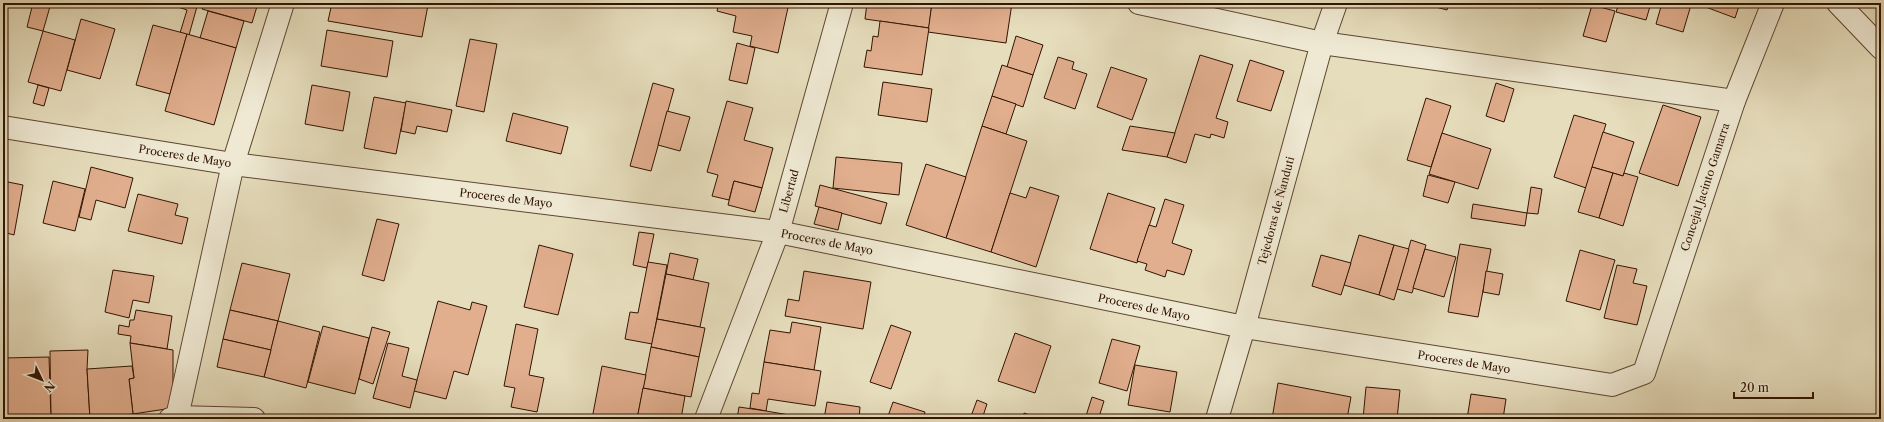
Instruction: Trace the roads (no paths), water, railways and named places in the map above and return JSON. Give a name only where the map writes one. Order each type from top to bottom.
[{"type":"street","points":[[254,419],[173,418],[233,164],[283,3]]},
{"type":"street","name":"Libertad","points":[[706,419],[778,232],[842,3]]},
{"type":"street","points":[[1139,3],[1322,43],[1734,101]]},
{"type":"street","name":"Tejedoras de Ñanduti","points":[[1217,419],[1244,327],[1322,43],[1336,3]]},
{"type":"street","name":"Concejal Jacinto Gamarra","points":[[1644,373],[1734,101],[1773,3]]},
{"type":"street","points":[[1838,3],[1881,48]]},
{"type":"street","name":"Proceres de Mayo","points":[[3,127],[233,164],[778,232],[1244,327],[1612,385],[1644,373]]}]
